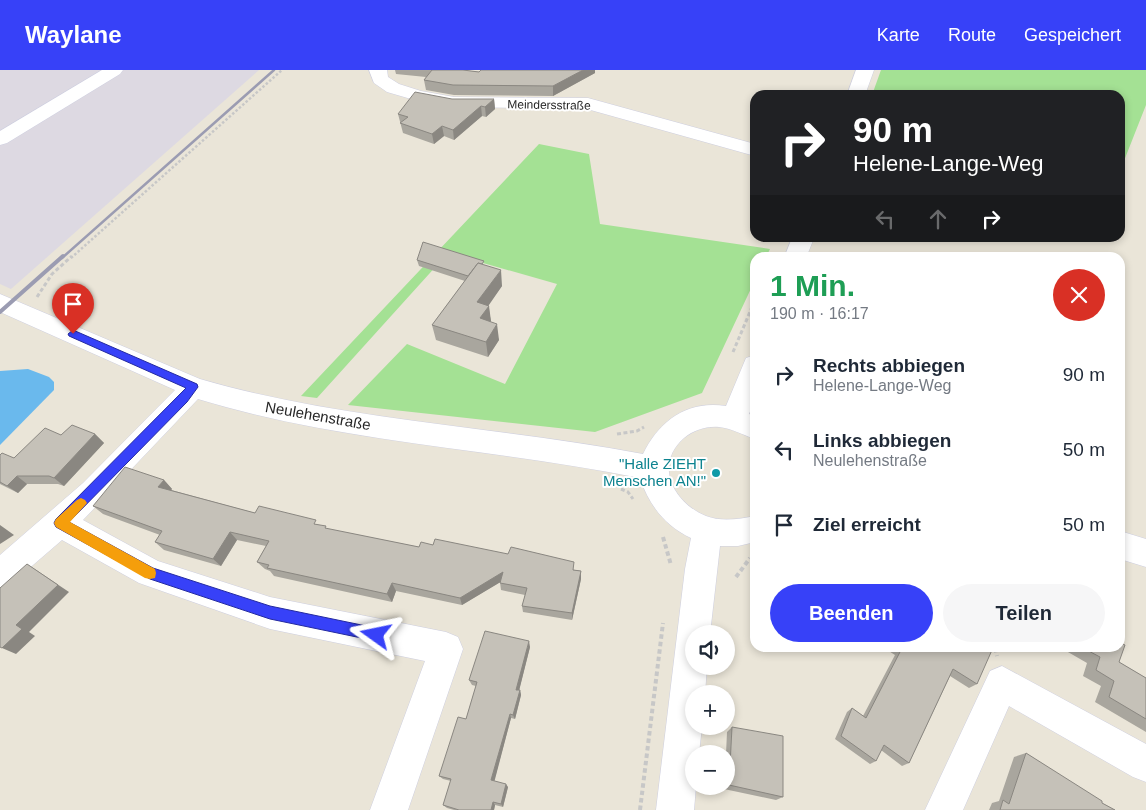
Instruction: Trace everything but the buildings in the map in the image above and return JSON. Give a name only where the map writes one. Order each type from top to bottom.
[{"type":"street","points":[[0,139],[114,70]]},
{"type":"street","name":"Meindersstraße","points":[[378,70],[380,79],[393,88],[418,96],[454,102],[588,104],[750,149]]},
{"type":"street","points":[[858,90],[865,70]]},
{"type":"street","name":"Neulehenstraße","points":[[11,306],[193,387],[233,400],[317,418],[612,460],[654,468]]},
{"type":"street","points":[[744,359],[745,423],[719,416],[705,417],[678,426],[660,444],[654,468],[660,494],[680,516],[708,530],[736,534],[750,530]]},
{"type":"street","points":[[0,574],[60,523],[184,399],[193,387]]},
{"type":"street","points":[[60,523],[150,573],[270,613],[446,650],[389,810]]},
{"type":"street","points":[[695,625],[701,569],[708,530]]},
{"type":"street","points":[[1125,547],[1146,553]]},
{"type":"street","points":[[675,810],[690,675]]},
{"type":"street","points":[[944,810],[1002,683],[1146,764]]},
{"type":"path","points":[[11,306],[34,301],[41,292],[46,280],[52,274],[282,70]]},
{"type":"path","points":[[744,359],[750,327]]},
{"type":"path","points":[[736,577],[746,560],[750,557]]},
{"type":"path","points":[[670,571],[671,562]]},
{"type":"path","points":[[640,810],[664,619]]},
{"type":"shaded area","points":[[0,70],[259,70],[11,289],[0,284]]},
{"type":"green space","points":[[881,70],[1146,70],[1146,105],[1125,158],[1125,90],[874,90]]},
{"type":"green space","points":[[539,144],[589,154],[600,224],[770,249],[768,252],[750,252],[750,291],[702,393],[595,432],[348,405],[407,344],[505,384],[557,284],[448,253],[317,398],[301,396]]},
{"type":"water","points":[[28,369],[49,377],[54,382],[54,390],[0,445],[0,371]]},
{"type":"railway","points":[[62,258],[274,70]]},
{"type":"railway","points":[[0,312],[63,256]]},
{"type":"slow traffic","points":[[81,503],[60,523],[150,573]]},
{"type":"place","name":"\"Halle ZIEHT Menschen AN!\"","points":[[716,473]]},
{"type":"route","points":[[73,334],[193,387],[184,399],[60,523],[150,573],[270,613],[376,635]]}]
